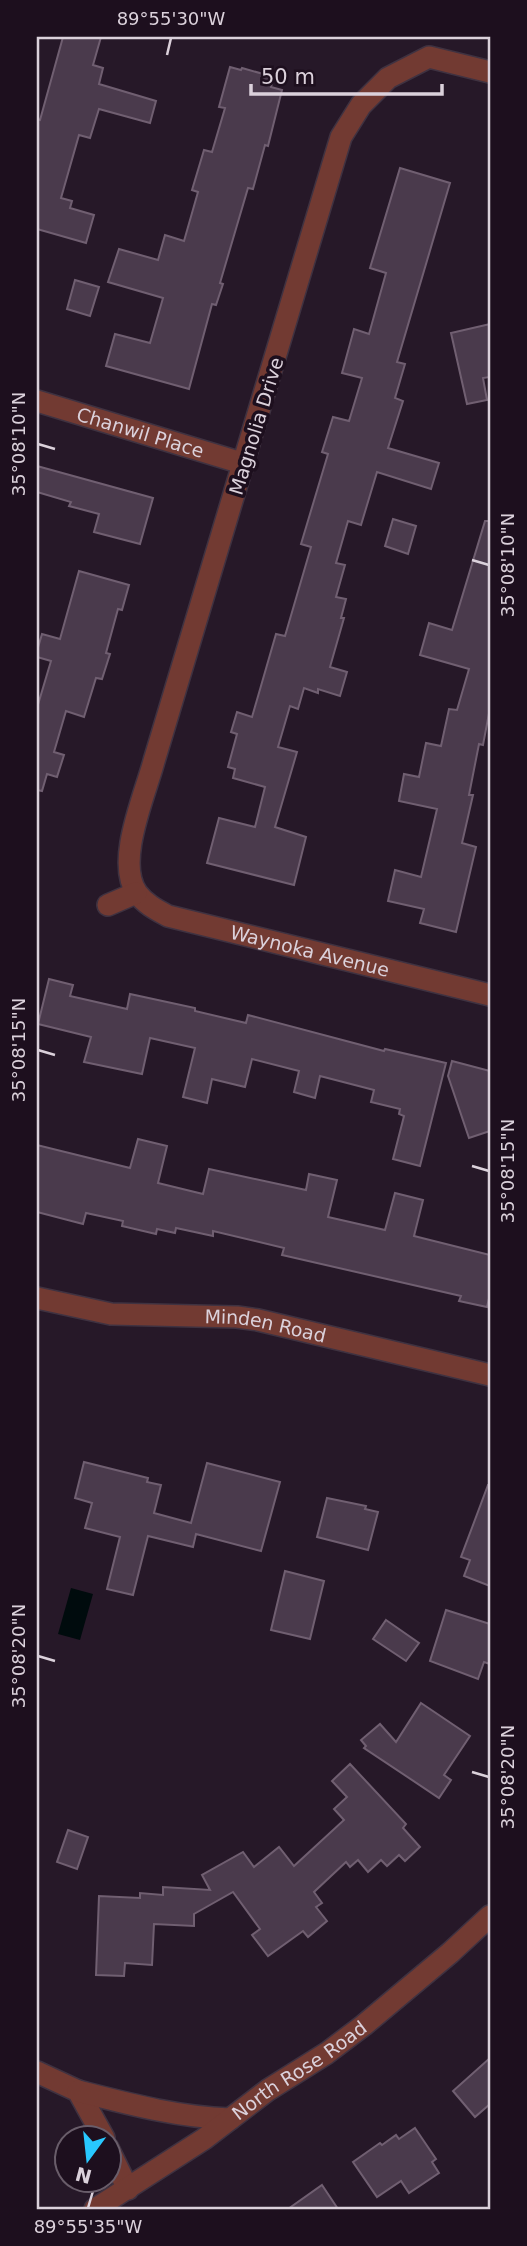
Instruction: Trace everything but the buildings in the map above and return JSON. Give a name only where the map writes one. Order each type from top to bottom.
[{"type":"street","name":"Magnolia Drive","points":[[136,893],[129,871],[129,850],[341,137],[361,105],[388,78],[429,57],[490,72]]},
{"type":"street","name":"Chanwil Place","points":[[37,401],[245,464]]},
{"type":"street","points":[[108,905],[136,893]]},
{"type":"street","name":"Waynoka Avenue","points":[[136,893],[168,916],[490,995]]},
{"type":"street","name":"Minden Road","points":[[37,1298],[111,1314],[258,1320],[490,1375]]},
{"type":"street","name":"North Rose Road","points":[[95,2209],[204,2139],[268,2090],[327,2053],[450,1953],[490,1916]]},
{"type":"street","points":[[37,2072],[78,2091],[154,2111],[230,2119]]},
{"type":"street","points":[[78,2091],[97,2124]]},
{"type":"street","points":[[122,2177],[128,2189]]},
{"type":"shaded area","points":[[71,1588],[93,1594],[80,1640],[58,1634]]}]
